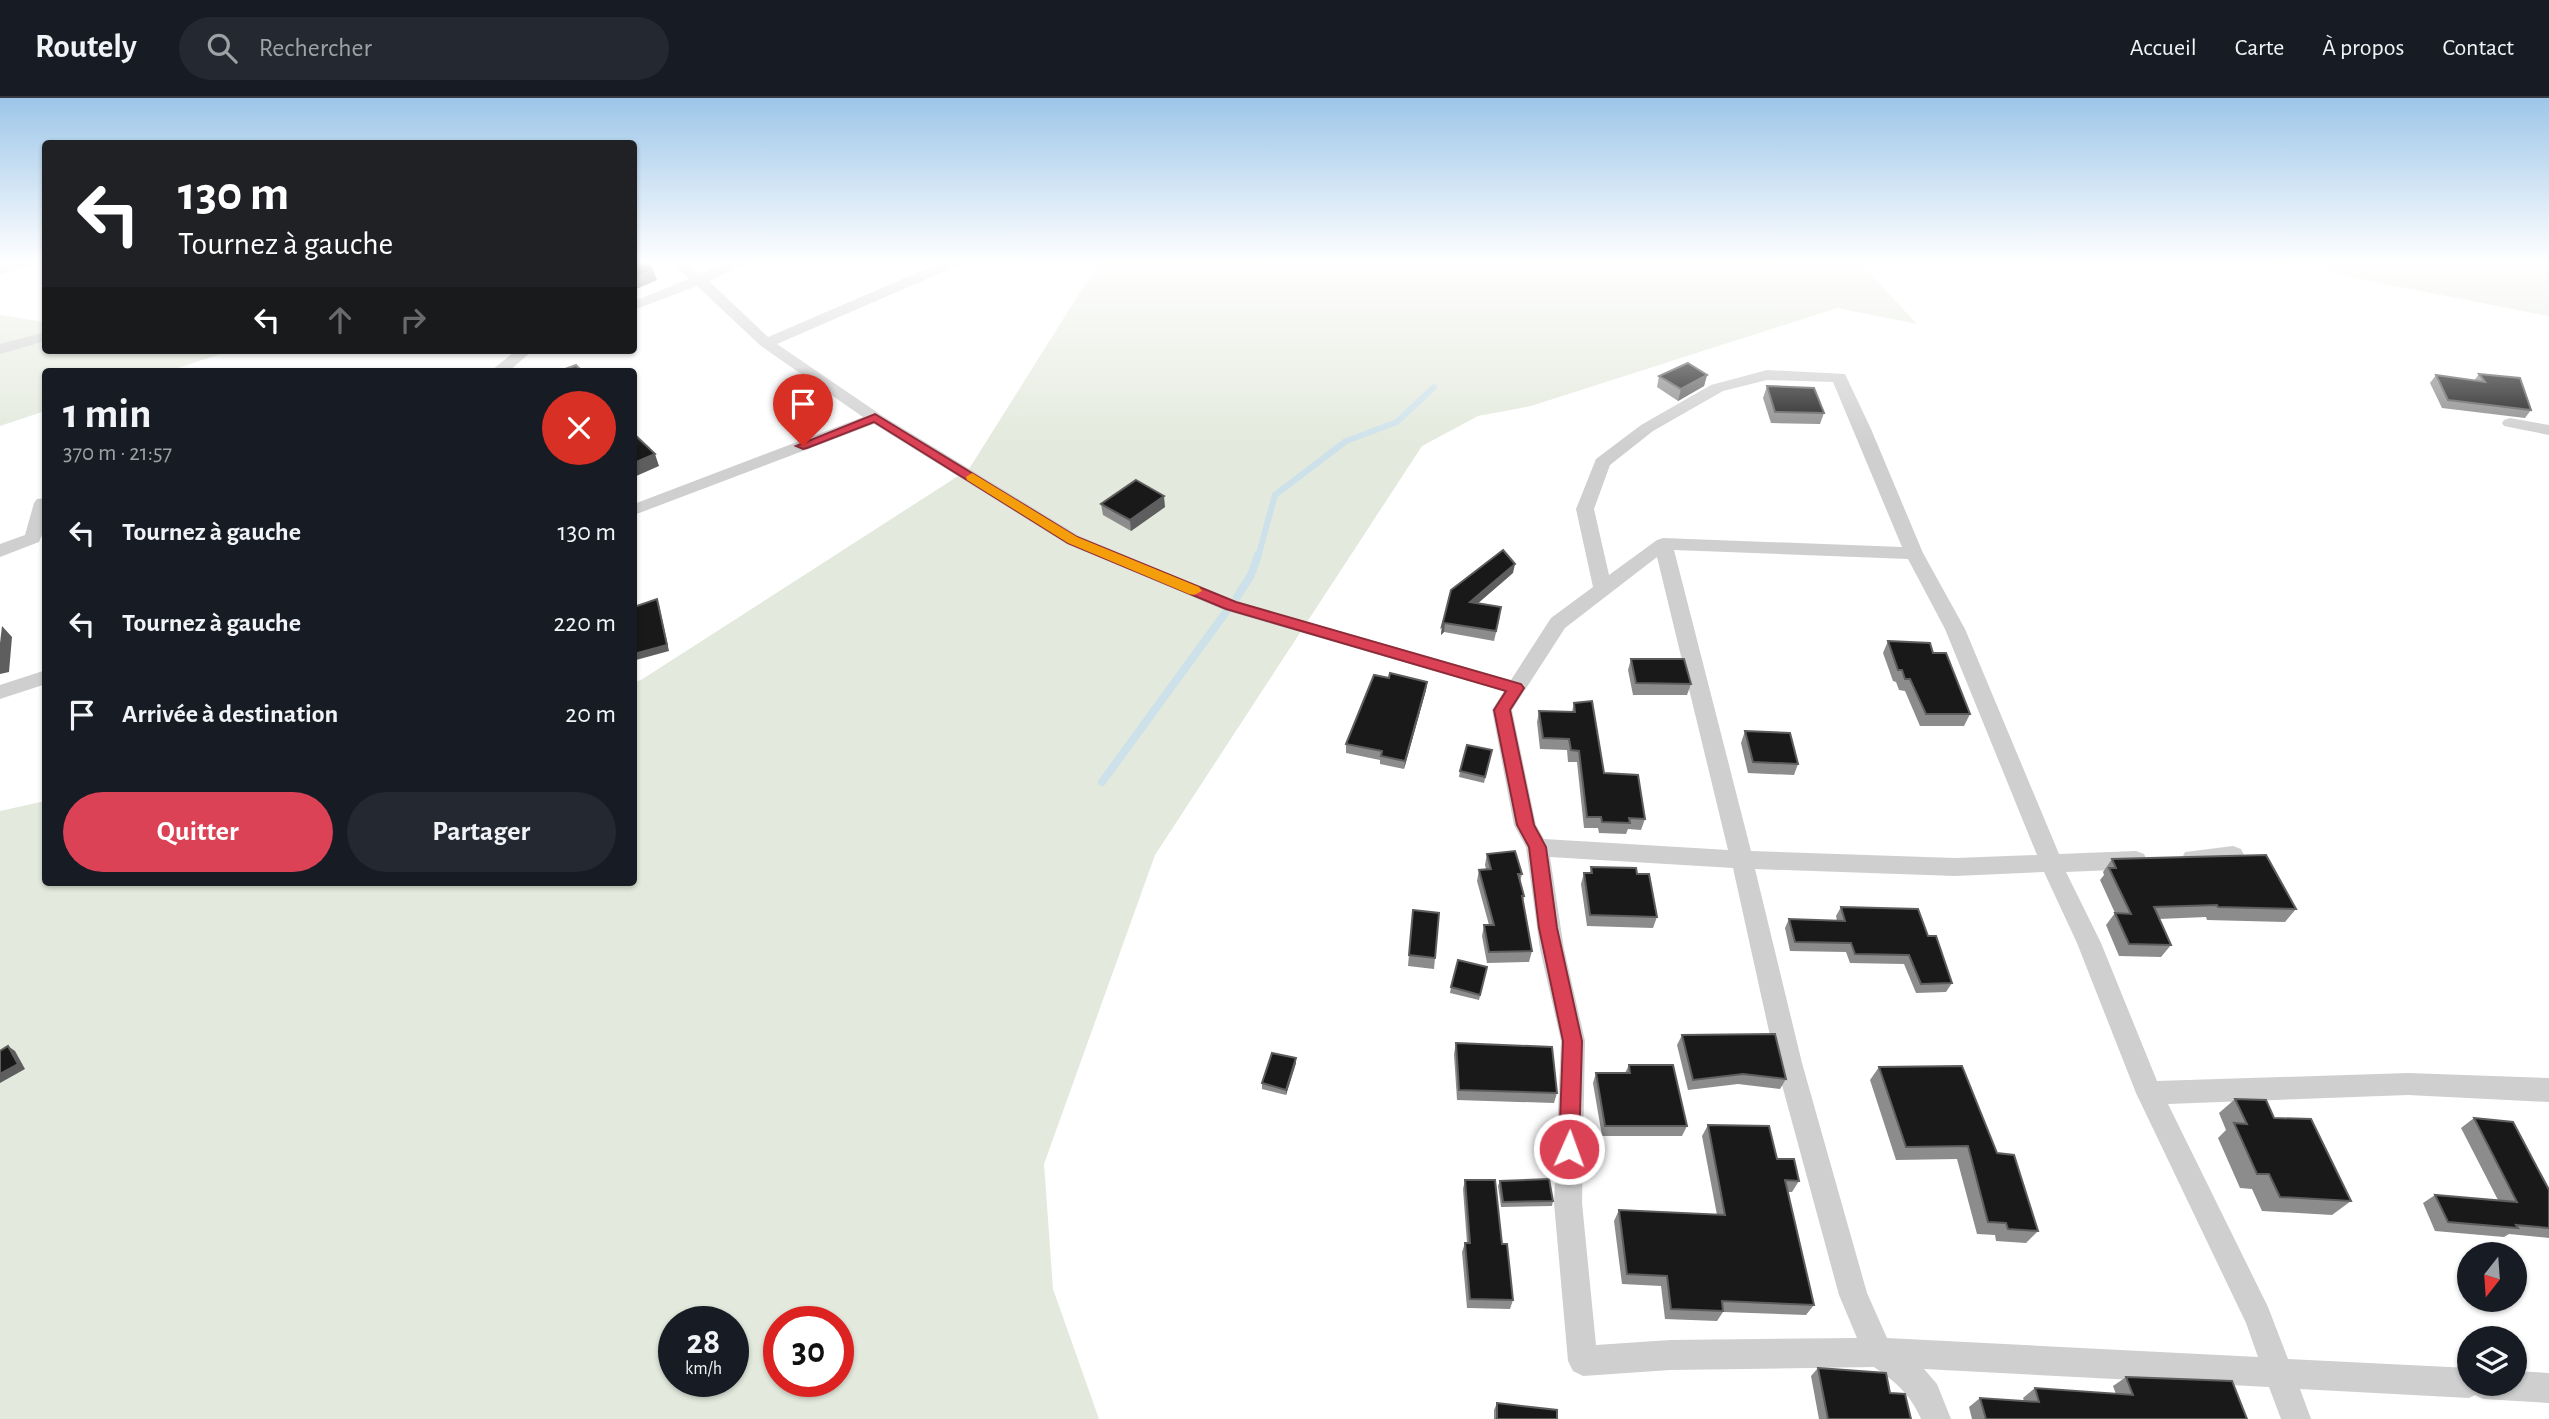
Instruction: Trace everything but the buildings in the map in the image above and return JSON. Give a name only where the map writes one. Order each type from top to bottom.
[{"type":"street","points":[[745,324],[766,344],[875,418],[1073,540],[1231,606],[1516,688]]},
{"type":"street","points":[[766,344],[813,324]]},
{"type":"street","points":[[0,329],[3,348],[42,337]]},
{"type":"street","points":[[503,368],[520,354]]},
{"type":"street","points":[[1603,590],[1585,509],[1602,463],[1647,429],[1717,388],[1767,375],[1839,377],[1914,553],[1955,629],[1992,711],[2052,865],[2089,943],[2149,1093],[2259,1317],[2296,1419]]},
{"type":"street","points":[[637,509],[875,418]]},
{"type":"street","points":[[2510,424],[2549,430]]},
{"type":"street","points":[[0,551],[33,538],[42,506]]},
{"type":"street","points":[[1663,544],[1742,860],[1789,1063],[1853,1296],[1878,1352],[1908,1373],[1926,1395],[1936,1419]]},
{"type":"street","points":[[1914,553],[1663,544],[1558,623],[1502,710],[1525,825],[1538,847],[1546,917],[1573,1041],[1568,1202],[1583,1361],[1670,1355],[1878,1352],[2457,1382]]},
{"type":"street","points":[[0,692],[42,678]]},
{"type":"street","points":[[1538,847],[1742,860],[1955,867],[2052,865],[2233,855]]},
{"type":"street","points":[[2149,1093],[2408,1084],[2549,1090]]},
{"type":"street","points":[[2527,1387],[2549,1388]]},
{"type":"shaded area","points":[[0,324],[42,324],[42,354],[220,354],[178,368],[42,368],[42,412],[0,426]]},
{"type":"shaded area","points":[[1060,324],[1788,324],[1531,406],[1478,416],[1422,446],[1155,855],[1044,1164],[1053,1289],[1099,1419],[0,1419],[0,811],[42,802],[42,886],[637,886],[637,681],[969,469]]},
{"type":"waterway","points":[[1258,557],[1275,495],[1346,441],[1397,422],[1434,387]]},
{"type":"waterway","points":[[1237,597],[1251,575],[1258,555]]},
{"type":"waterway","points":[[1102,782],[1226,612]]},
{"type":"slow traffic","points":[[972,477],[1073,540],[1194,591]]},
{"type":"route","points":[[803,446],[875,418],[1073,540],[1231,606],[1516,688],[1502,710],[1525,825],[1538,847],[1544,907],[1573,1041],[1569,1149]]}]
